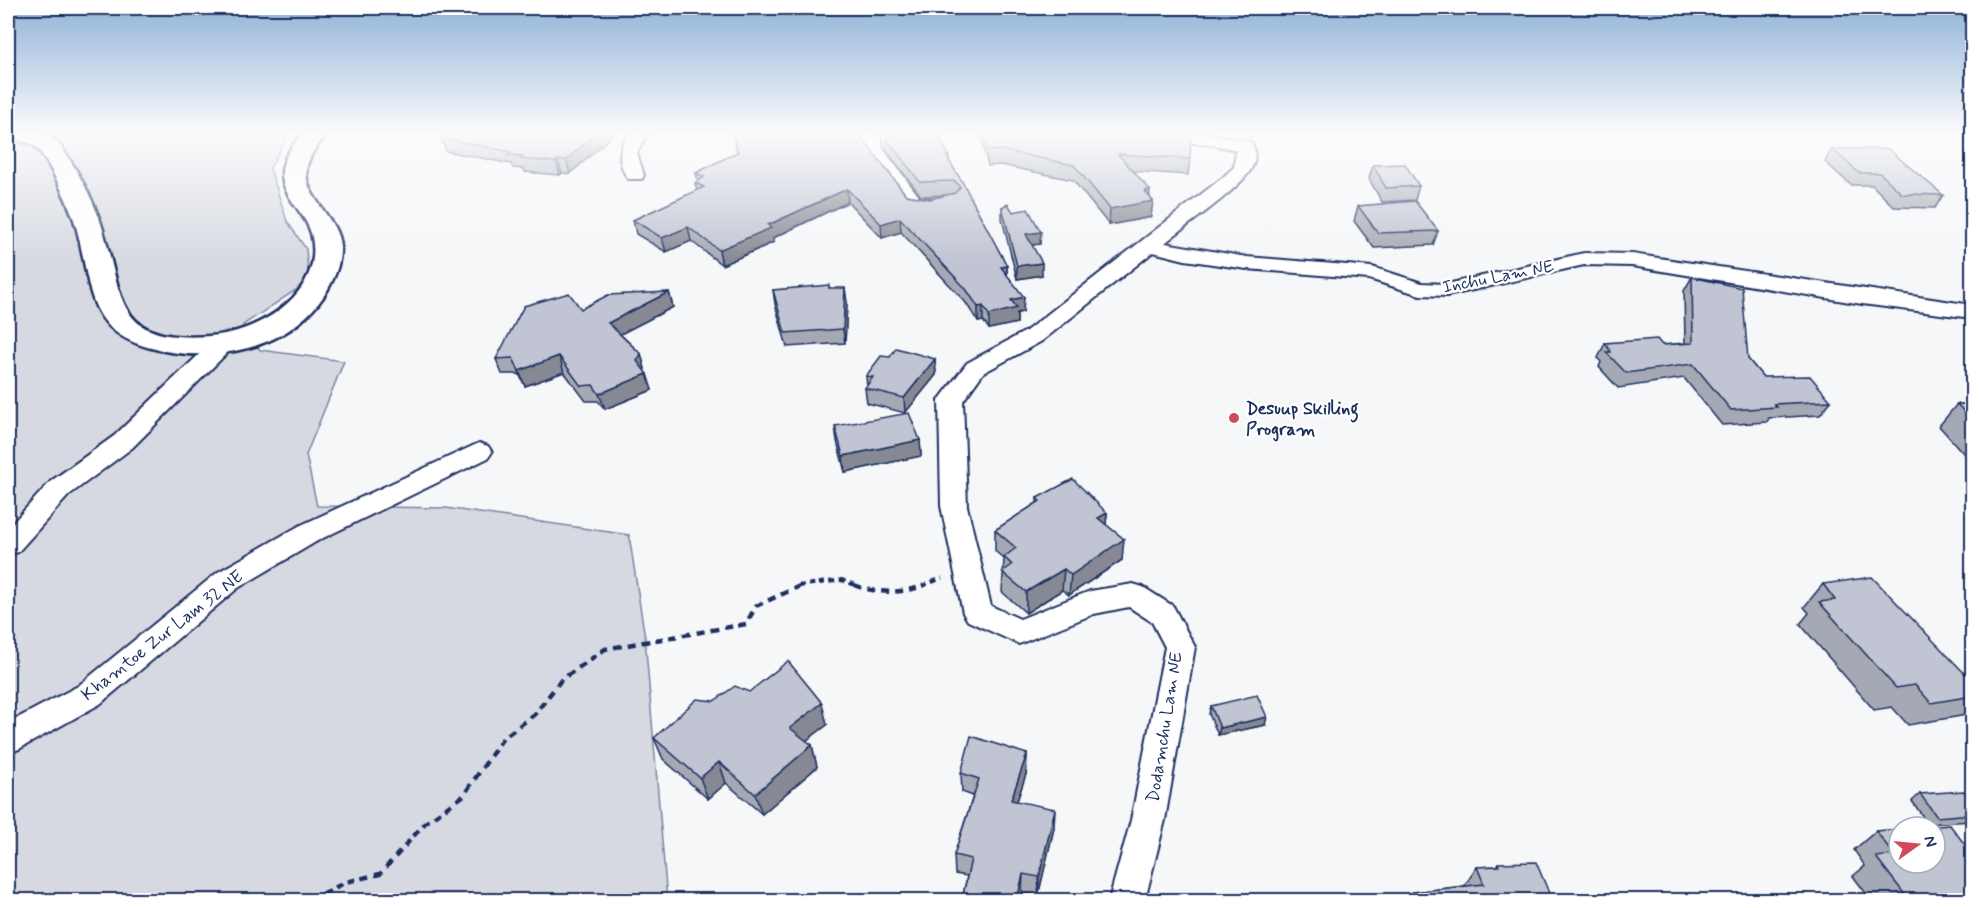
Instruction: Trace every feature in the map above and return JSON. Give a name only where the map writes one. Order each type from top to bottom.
[{"type":"main road","points":[[66,175],[90,227],[109,304],[121,324],[140,335],[166,343],[222,345],[274,327],[289,316],[317,286],[324,268],[327,249],[324,232],[302,195],[295,175]]},
{"type":"street","points":[[893,175],[914,203],[930,205],[948,201]]},
{"type":"street","points":[[1150,245],[1236,175]]},
{"type":"street","name":"Inchu Lam NE","points":[[1150,245],[1185,254],[1248,263],[1372,273],[1420,289],[1447,290],[1584,259],[1632,260],[1862,297],[1972,312]]},
{"type":"street","name":"Dodamchu Lam NE","points":[[1127,900],[1148,820],[1180,647],[1163,614],[1133,594],[1090,603],[1019,632],[978,613],[954,506],[951,400],[975,368],[1034,336],[1150,245]]},
{"type":"street","points":[[8,545],[60,488],[123,442],[222,345]]},
{"type":"street","name":"Khamtoe Zur Lam 32 NE","points":[[8,739],[89,695],[228,580],[309,533],[479,452]]},
{"type":"path","points":[[310,900],[346,882],[380,874],[425,823],[463,796],[503,738],[535,714],[561,680],[605,649],[746,624],[756,606],[801,585],[842,580],[872,592],[913,590],[968,568]]},
{"type":"shaded area","points":[[8,175],[272,175],[287,221],[306,249],[309,281],[243,325],[260,350],[344,361],[306,455],[317,506],[446,508],[629,535],[645,638],[667,900],[8,900]]},
{"type":"building","points":[[701,175],[891,175],[906,195],[930,199],[955,193],[960,187],[955,181],[920,182],[915,175],[958,175],[1007,266],[1001,267],[1024,297],[1011,300],[1017,308],[989,315],[983,306],[978,307],[966,289],[900,218],[881,224],[847,189],[768,225],[771,228],[719,250],[688,227],[662,238],[633,220],[704,187],[695,183],[704,177]]},
{"type":"building","points":[[1082,175],[1137,175],[1150,190],[1145,191],[1153,201],[1110,209]]},
{"type":"building","points":[[1379,175],[1412,175],[1419,186],[1386,188]]},
{"type":"building","points":[[1882,175],[1920,175],[1943,195],[1902,194]]},
{"type":"building","points":[[1415,201],[1438,231],[1378,233],[1358,206]]},
{"type":"building","points":[[1008,204],[1013,212],[1028,209],[1041,232],[1026,234],[1042,263],[1017,266],[1002,207]]},
{"type":"building","points":[[1692,277],[1742,288],[1748,359],[1763,377],[1810,376],[1831,401],[1774,404],[1777,407],[1731,410],[1693,364],[1626,373],[1606,352],[1611,352],[1605,343],[1657,339],[1662,345],[1693,343]]},
{"type":"building","points":[[829,285],[829,288],[845,288],[843,329],[785,333],[773,290]]},
{"type":"building","points":[[669,292],[608,323],[641,354],[637,361],[647,374],[599,394],[593,385],[581,386],[559,356],[519,371],[513,358],[496,359],[524,306],[569,293],[581,309],[608,295]]},
{"type":"building","points":[[896,348],[935,359],[904,398],[865,388],[873,377],[866,376],[881,356],[890,357]]},
{"type":"building","points":[[1957,404],[1972,404],[1972,420]]},
{"type":"building","points":[[909,413],[920,440],[843,456],[835,426]]},
{"type":"building","points":[[1073,479],[1107,513],[1098,518],[1124,539],[1071,575],[1064,569],[1026,592],[1002,572],[1012,565],[1004,557],[1016,548],[995,530],[1040,501],[1037,498]]},
{"type":"building","points":[[1872,577],[1972,681],[1972,696],[1931,703],[1915,685],[1896,688],[1819,602],[1835,600],[1823,584]]},
{"type":"building","points":[[788,661],[822,703],[790,728],[812,745],[755,794],[719,762],[700,778],[654,738],[697,699],[714,701],[735,686],[749,692]]},
{"type":"building","points":[[1257,695],[1267,717],[1220,728],[1211,706]]},
{"type":"building","points":[[971,736],[1027,754],[1011,800],[1055,809],[1039,877],[1023,874],[1017,900],[962,900],[971,859],[954,855],[979,779],[961,773]]},
{"type":"building","points":[[1964,791],[1972,803],[1972,814],[1936,815],[1920,794]]},
{"type":"building","points":[[1947,825],[1950,825],[1972,854],[1972,900],[1909,900],[1890,875],[1947,875]]},
{"type":"building","points":[[1887,830],[1887,846],[1876,831]]},
{"type":"building","points":[[1887,856],[1887,871],[1876,857]]},
{"type":"building","points":[[1536,862],[1552,900],[1416,900],[1413,892],[1484,884],[1477,867],[1499,866],[1498,863]]},
{"type":"place","name":"Desuup Skilling Program","points":[[1234,418]]}]
